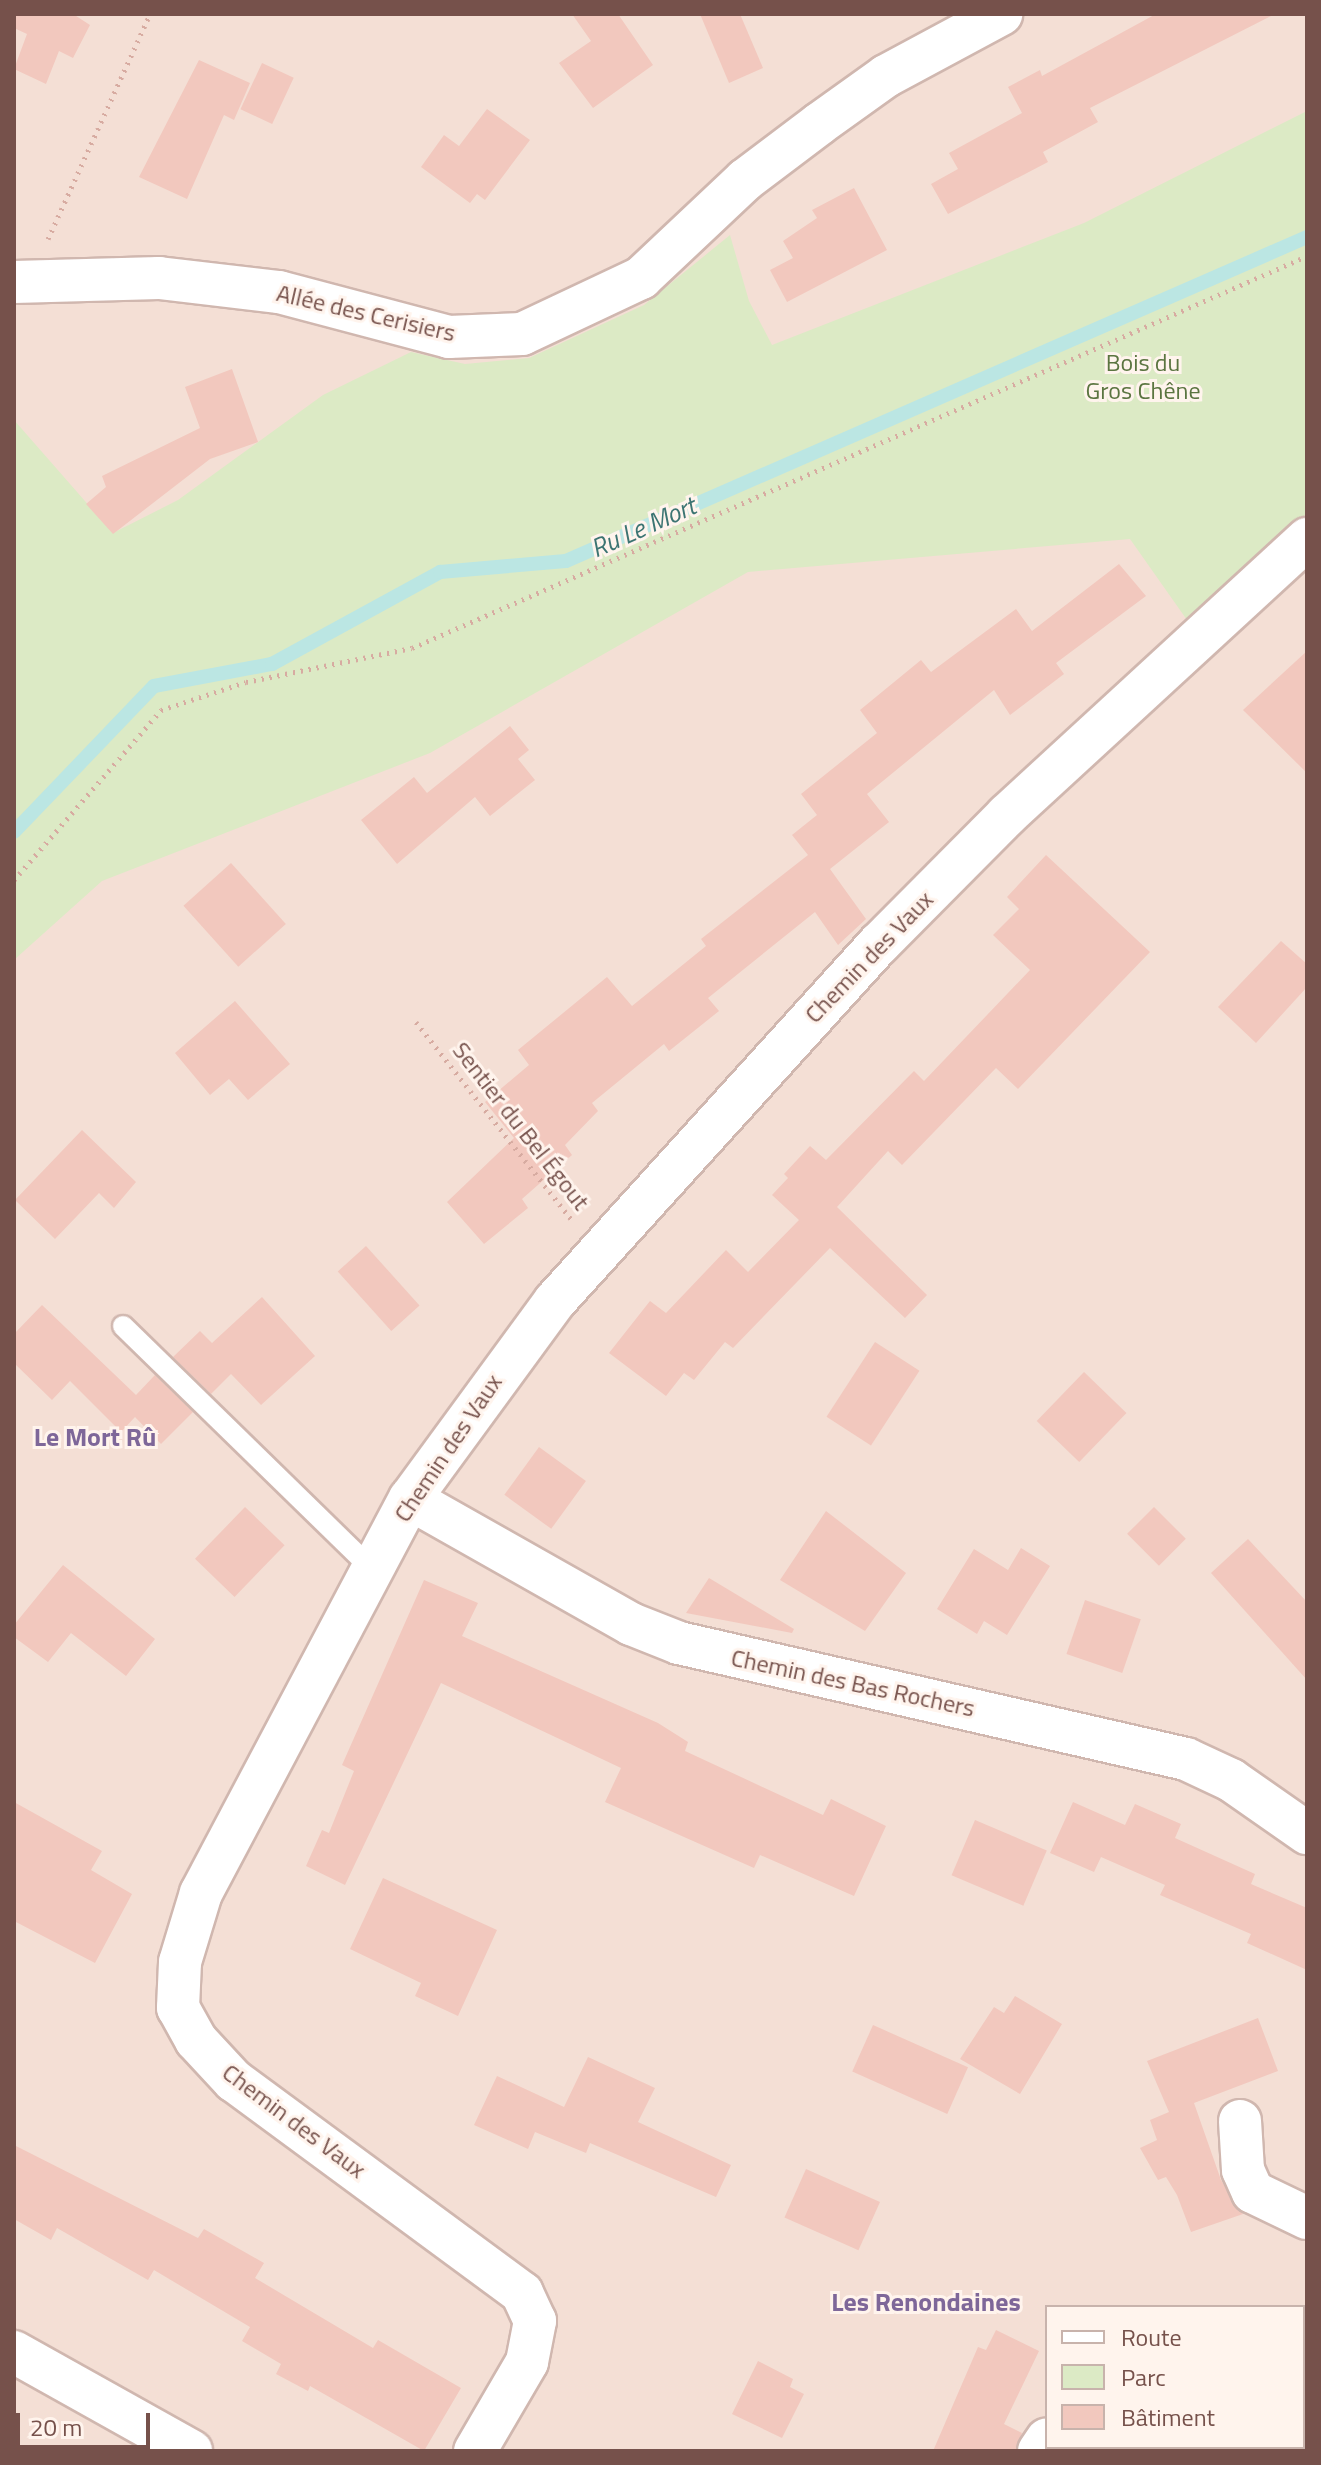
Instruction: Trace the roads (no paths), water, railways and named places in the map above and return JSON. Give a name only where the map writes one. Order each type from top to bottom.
[{"type":"street","name":"Allée des Cerisiers","points":[[28,281],[159,278],[279,292],[449,337],[522,334],[641,278],[745,180],[819,124],[886,76],[1001,14]]},
{"type":"street","name":"Chemin des Vaux","points":[[475,2451],[527,2362],[535,2321],[522,2293],[234,2081],[196,2040],[178,2008],[180,1962],[201,1893],[410,1499],[498,1372],[600,1250],[834,990],[996,826],[1307,539]]},
{"type":"street","name":"Chemin des Bas Rochers","points":[[410,1499],[631,1624],[679,1643],[1186,1759],[1231,1780],[1307,1833]]},
{"type":"street","points":[[1240,2121],[1243,2170],[1253,2192],[1307,2218]]},
{"type":"street","points":[[14,2352],[191,2451]]},
{"type":"lane","points":[[123,1326],[371,1568]]},
{"type":"waterway","name":"Ru Le Mort","points":[[14,832],[154,686],[272,664],[440,572],[566,561],[1307,237]]},
{"type":"district","name":"Le Mort Rû","points":[[95,1437]]},
{"type":"district","name":"Les Renondaines","points":[[926,2302]]},
{"type":"park label","name":"Bois du Gros Chêne","points":[[1143,377]]}]
